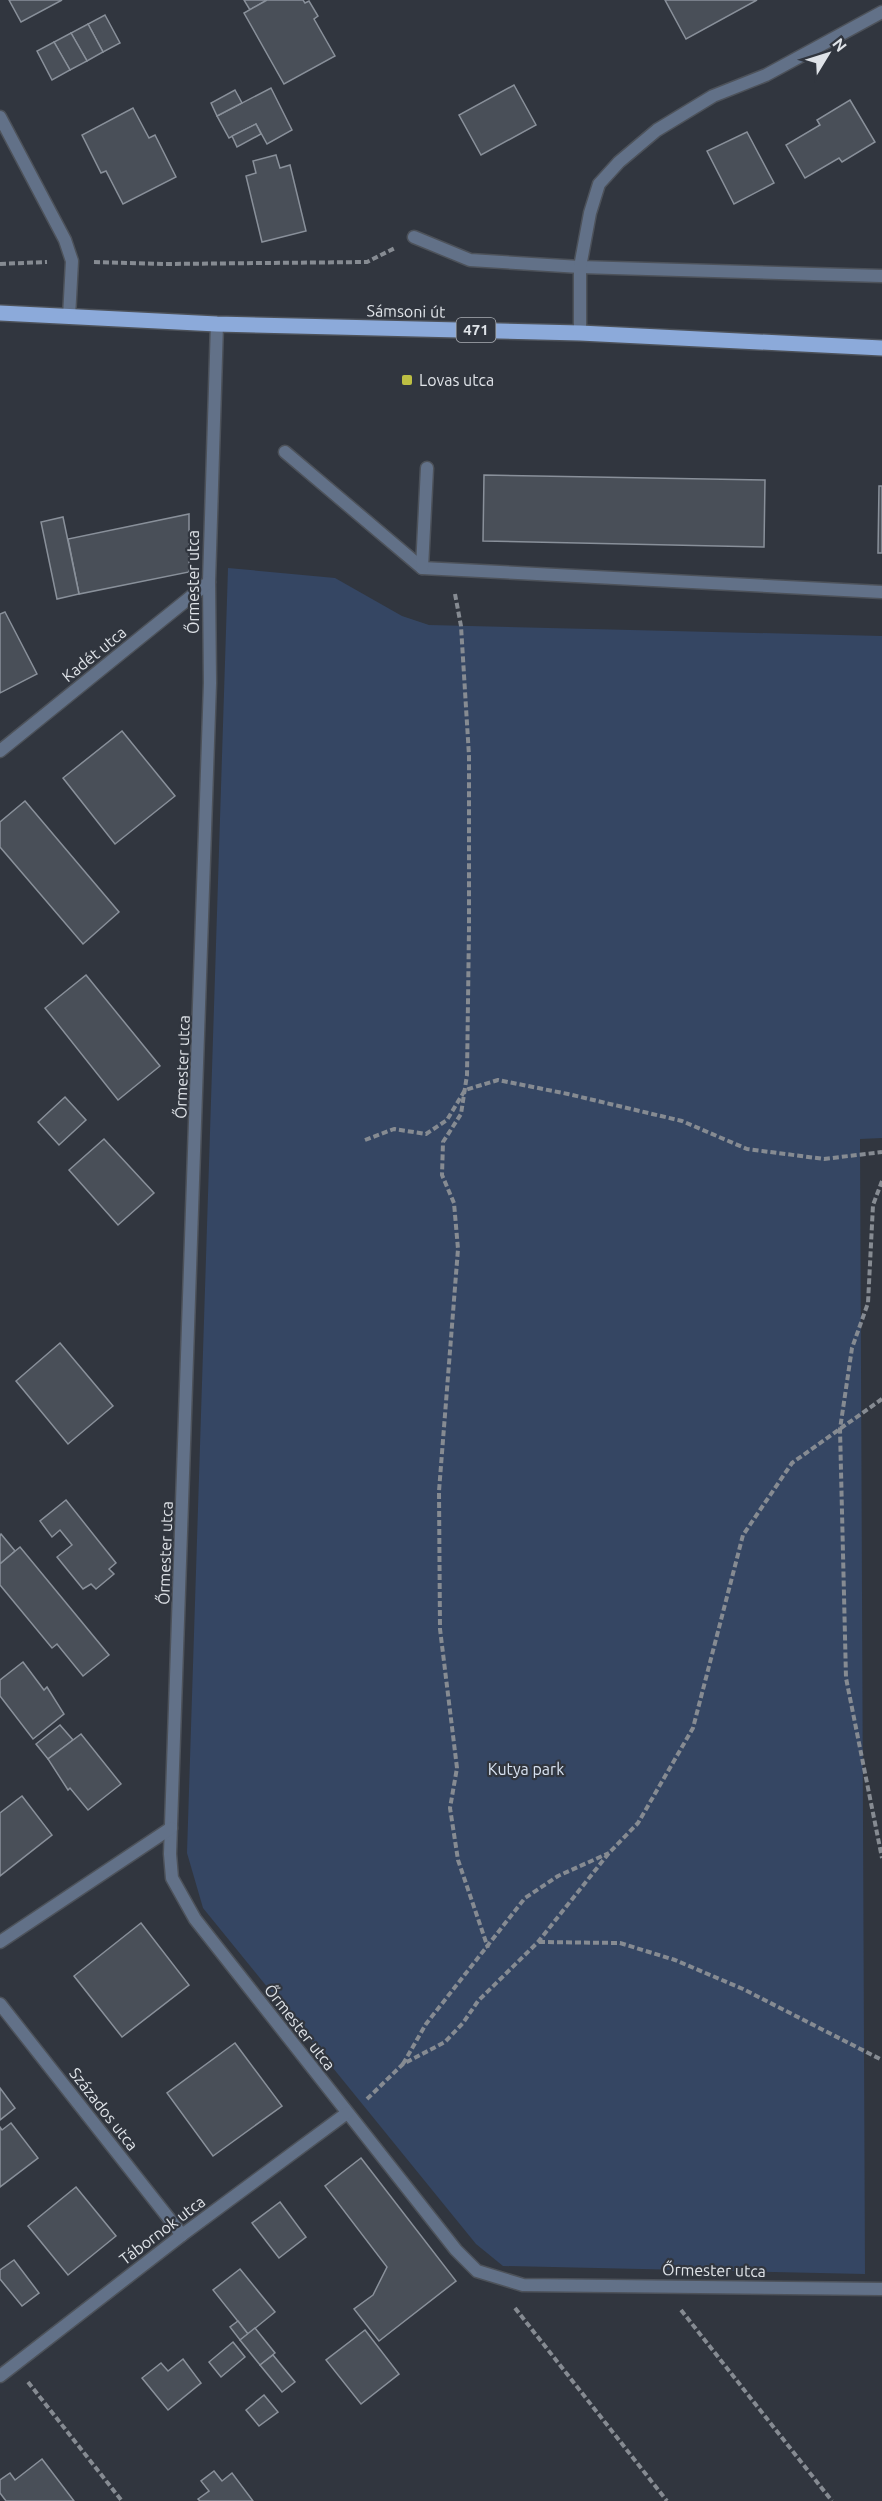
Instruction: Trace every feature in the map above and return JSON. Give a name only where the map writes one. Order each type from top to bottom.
[{"type":"main road","name":"Sámsoni út","points":[[0,313],[217,324],[580,333],[882,348]]},
{"type":"street","points":[[580,333],[580,267],[590,213],[599,184],[619,162],[657,130],[713,96],[766,75],[882,12]]},
{"type":"street","points":[[0,117],[55,219],[72,261],[69,317]]},
{"type":"street","points":[[414,237],[470,260],[580,267],[882,276]]},
{"type":"street","name":"Őrmester utca","points":[[217,324],[209,582],[210,683],[171,1828],[172,1878],[182,1900],[465,2262],[491,2277],[523,2285],[882,2289]]},
{"type":"street","points":[[285,452],[422,568],[882,592]]},
{"type":"street","points":[[422,568],[427,468]]},
{"type":"street","name":"Kadét utca","points":[[0,751],[209,582]]},
{"type":"street","points":[[0,1942],[171,1828]]},
{"type":"street","name":"Százados utca","points":[[0,2004],[182,2235]]},
{"type":"street","name":"Tábornok utca","points":[[0,2376],[182,2235],[347,2113]]},
{"type":"path","points":[[0,264],[72,261],[164,264],[367,262],[414,237]]},
{"type":"path","points":[[451,569],[461,626],[469,756],[469,928],[465,1090],[461,1114],[443,1142],[442,1175],[454,1203],[458,1249],[439,1491],[440,1629],[456,1758],[450,1808],[456,1849],[488,1948]]},
{"type":"path","points":[[364,1140],[394,1129],[426,1134],[447,1120],[465,1090],[498,1080],[682,1121],[747,1149],[824,1159],[882,1152]]},
{"type":"path","points":[[882,1181],[873,1205],[868,1303],[852,1348],[840,1429],[846,1678],[882,1858]]},
{"type":"path","points":[[403,2064],[445,2043],[478,2001],[538,1942],[609,1852],[638,1823],[693,1728],[743,1535],[792,1463],[882,1399]]},
{"type":"path","points":[[347,2113],[363,2103],[403,2064],[426,2024],[525,1898],[558,1876],[609,1852]]},
{"type":"path","points":[[538,1942],[620,1943],[675,1960],[743,1989],[882,2060]]},
{"type":"path","points":[[491,2277],[667,2501]]},
{"type":"path","points":[[662,2286],[832,2501]]},
{"type":"path","points":[[15,2365],[122,2501]]},
{"type":"green space","name":"Kutya park","points":[[228,568],[335,578],[402,616],[429,625],[882,636],[882,1138],[860,1139],[865,2274],[503,2266],[476,2244],[203,1908],[187,1853]]},
{"type":"building","points":[[9,0],[62,0],[21,22]]},
{"type":"building","points":[[244,0],[267,0],[250,10]]},
{"type":"building","points":[[267,0],[303,0],[305,3],[309,1],[318,16],[314,19],[335,56],[284,84],[244,13]]},
{"type":"building","points":[[665,0],[757,0],[686,39]]},
{"type":"building","points":[[105,15],[120,43],[103,52],[88,24]]},
{"type":"building","points":[[88,24],[103,52],[87,61],[71,33]]},
{"type":"building","points":[[71,33],[87,61],[70,70],[54,42]]},
{"type":"building","points":[[54,42],[70,70],[52,80],[37,51]]},
{"type":"building","points":[[514,85],[536,125],[481,155],[459,115]]},
{"type":"building","points":[[271,88],[292,130],[267,144],[256,124],[229,138],[217,116]]},
{"type":"building","points":[[235,90],[242,103],[217,116],[211,103]]},
{"type":"building","points":[[850,100],[875,142],[842,162],[839,158],[805,178],[786,145],[820,125],[817,120]]},
{"type":"building","points":[[133,108],[149,138],[155,135],[176,177],[123,204],[106,171],[101,173],[82,135]]},
{"type":"building","points":[[256,124],[261,134],[237,147],[232,136]]},
{"type":"building","points":[[747,132],[774,183],[734,204],[707,151]]},
{"type":"building","points":[[276,155],[280,168],[290,165],[306,231],[262,242],[246,176],[256,173],[253,161]]},
{"type":"building","points":[[484,475],[765,480],[764,547],[483,541]]},
{"type":"building","points":[[879,486],[882,486],[882,553],[878,553]]},
{"type":"building","points":[[189,514],[189,572],[79,594],[68,539]]},
{"type":"building","points":[[63,517],[79,594],[57,599],[41,522]]},
{"type":"building","points":[[5,612],[37,674],[0,693],[0,614]]},
{"type":"building","points":[[122,731],[175,796],[115,844],[63,778]]},
{"type":"building","points":[[25,801],[119,912],[83,944],[0,847],[0,822]]},
{"type":"building","points":[[86,975],[160,1066],[118,1100],[45,1008]]},
{"type":"building","points":[[65,1097],[86,1120],[59,1145],[38,1122]]},
{"type":"building","points":[[104,1139],[154,1193],[118,1225],[69,1170]]},
{"type":"building","points":[[60,1343],[113,1406],[68,1444],[16,1381]]},
{"type":"building","points":[[66,1500],[116,1563],[109,1569],[114,1574],[96,1589],[91,1584],[83,1589],[57,1557],[72,1545],[60,1530],[52,1537],[40,1521]]},
{"type":"building","points":[[1,1534],[15,1551],[0,1564],[0,1536]]},
{"type":"building","points":[[20,1547],[109,1655],[83,1676],[57,1644],[52,1648],[0,1585],[0,1564]]},
{"type":"building","points":[[23,1662],[44,1690],[47,1687],[64,1714],[33,1739],[0,1696],[0,1680]]},
{"type":"building","points":[[60,1725],[73,1740],[48,1759],[36,1744]]},
{"type":"building","points":[[81,1734],[121,1784],[88,1810],[70,1788],[68,1790],[48,1759]]},
{"type":"building","points":[[22,1796],[52,1835],[0,1876],[0,1813]]},
{"type":"building","points":[[141,1923],[189,1985],[122,2037],[74,1976]]},
{"type":"building","points":[[235,2043],[282,2106],[213,2156],[167,2093]]},
{"type":"building","points":[[0,2088],[15,2108],[0,2120]]},
{"type":"building","points":[[11,2123],[38,2158],[0,2187],[0,2127],[2,2130]]},
{"type":"building","points":[[361,2158],[456,2281],[379,2341],[354,2309],[373,2295],[387,2267],[325,2186]]},
{"type":"building","points":[[76,2187],[116,2236],[68,2275],[28,2226]]},
{"type":"building","points":[[280,2202],[306,2237],[279,2258],[252,2223]]},
{"type":"building","points":[[14,2260],[39,2293],[22,2306],[0,2279],[0,2270]]},
{"type":"building","points":[[240,2269],[275,2312],[248,2334],[213,2290]]},
{"type":"building","points":[[238,2321],[248,2334],[240,2340],[230,2327]]},
{"type":"building","points":[[255,2328],[275,2353],[260,2365],[240,2340]]},
{"type":"building","points":[[365,2330],[399,2374],[361,2404],[326,2360]]},
{"type":"building","points":[[233,2342],[245,2357],[221,2377],[209,2362]]},
{"type":"building","points":[[273,2355],[295,2382],[282,2392],[260,2365]]},
{"type":"building","points":[[183,2359],[201,2383],[168,2410],[142,2378],[161,2363],[168,2371]]},
{"type":"building","points":[[264,2395],[278,2412],[259,2426],[246,2410]]},
{"type":"building","points":[[42,2459],[74,2501],[6,2501],[0,2493],[0,2480],[10,2473],[15,2480]]},
{"type":"building","points":[[214,2471],[222,2481],[232,2473],[253,2501],[200,2501],[198,2499],[209,2491],[201,2481]]},
{"type":"place","name":"Lovas utca","points":[[407,380]]}]
